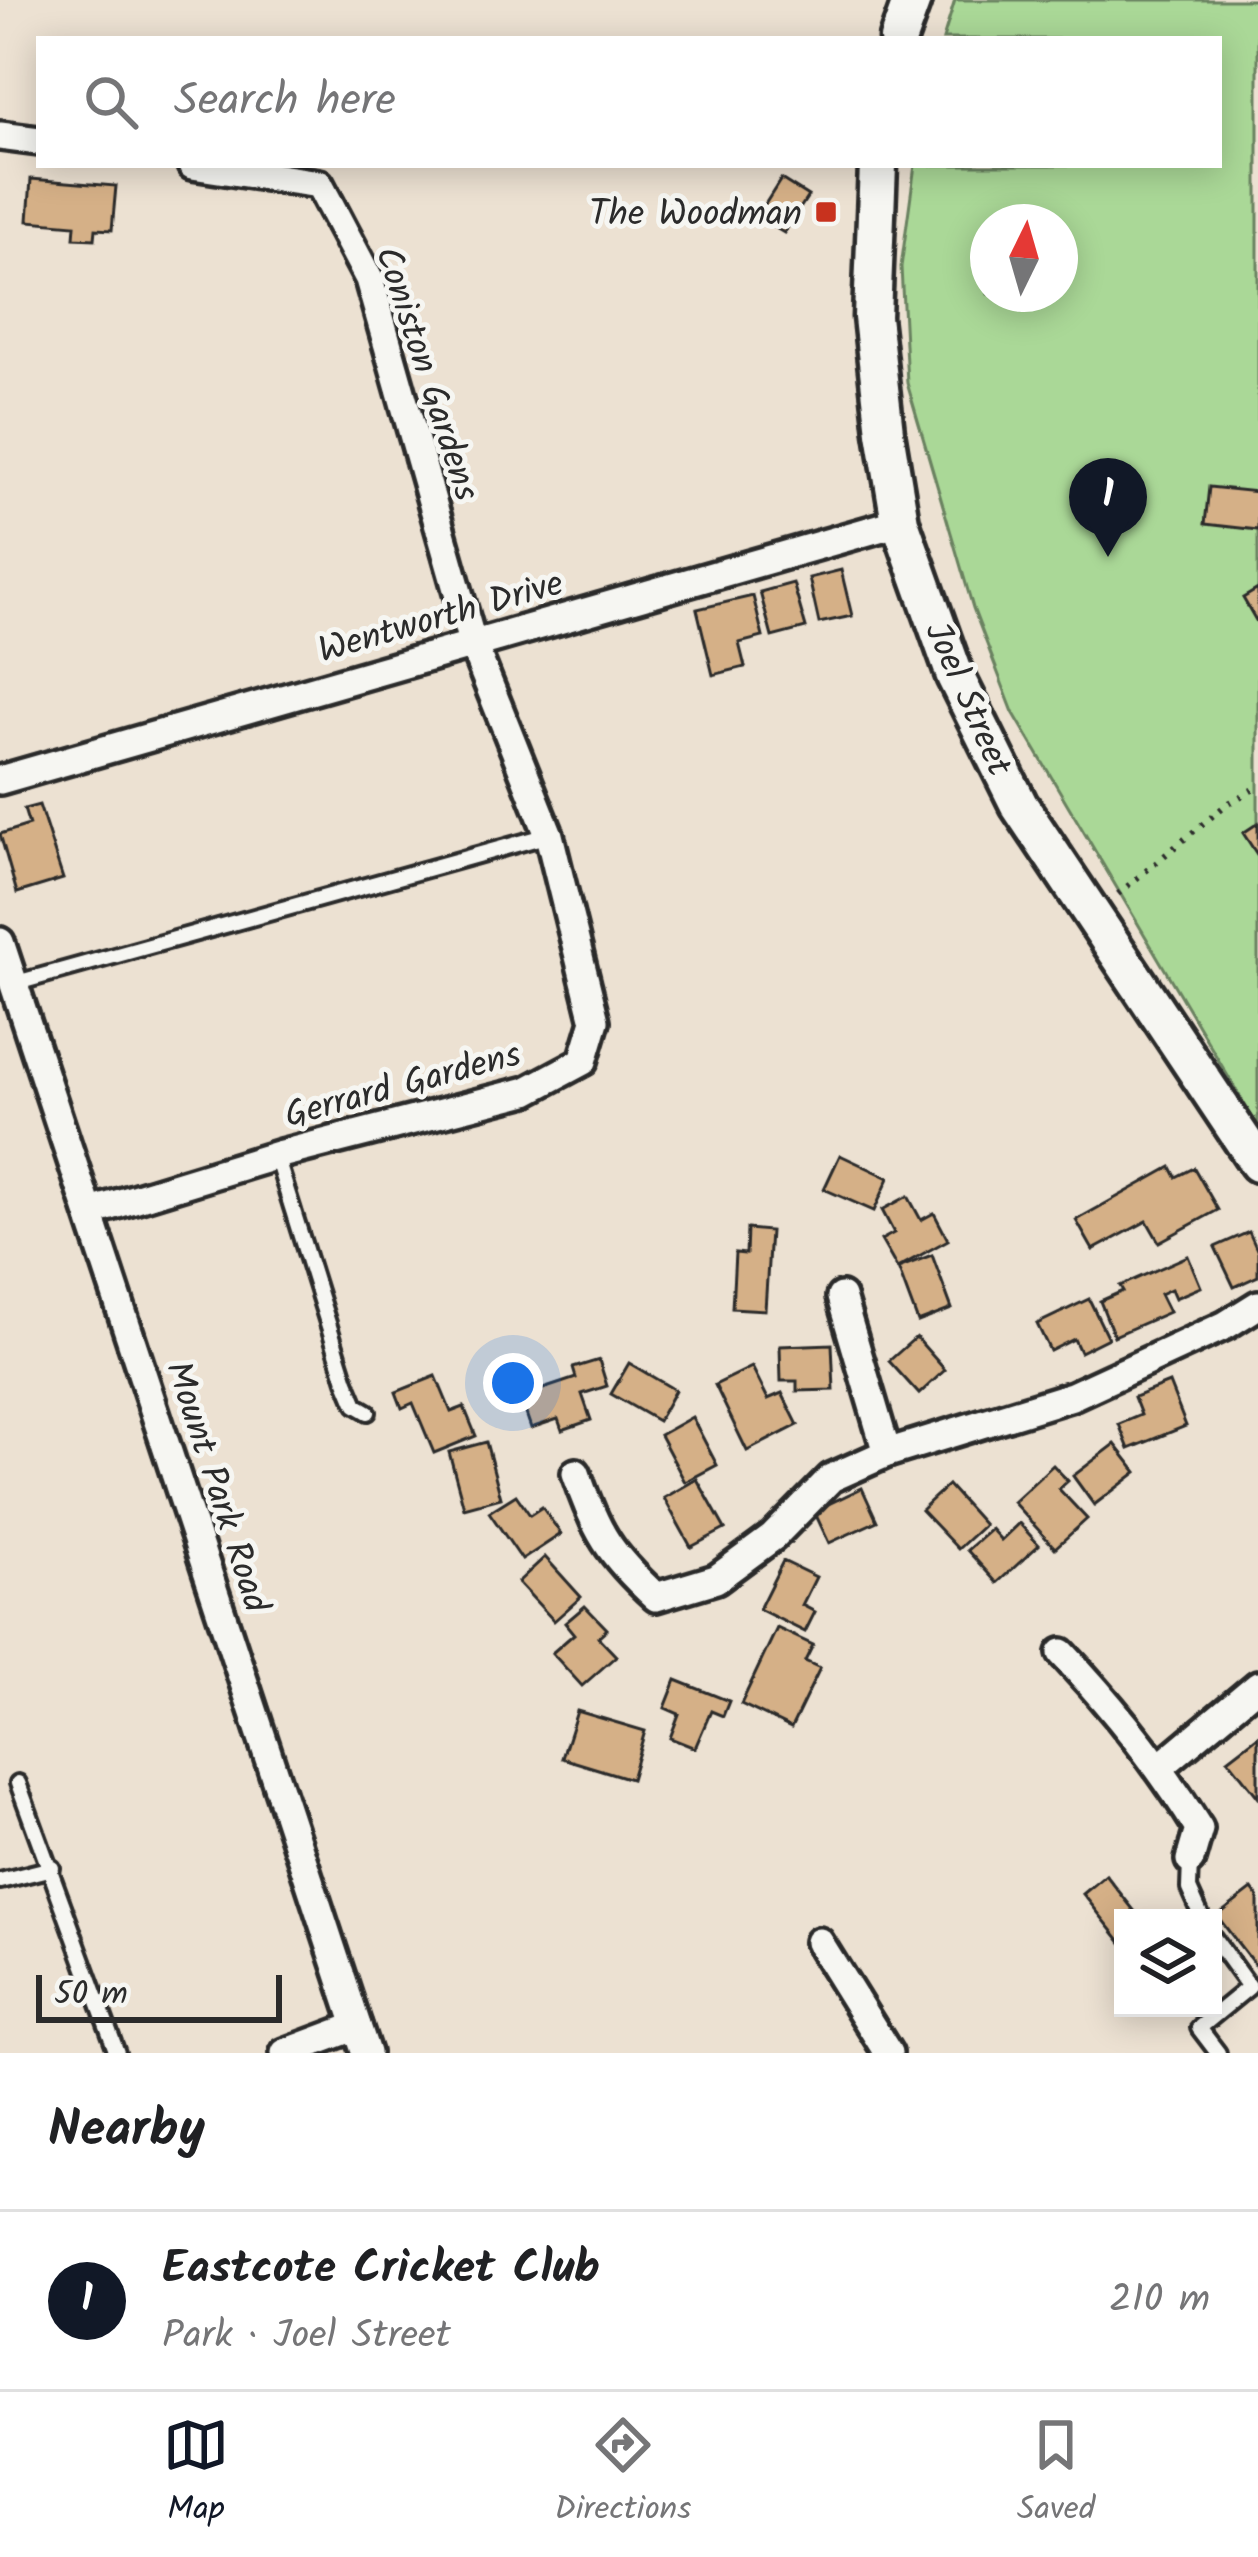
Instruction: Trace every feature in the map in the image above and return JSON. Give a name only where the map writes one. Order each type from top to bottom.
[{"type":"main road","points":[[899,36],[912,0]]},
{"type":"main road","name":"Joel Street","points":[[878,168],[872,317],[900,522],[955,676],[1018,805],[1258,1163]]},
{"type":"street","points":[[0,136],[36,142]]},
{"type":"street","name":"Coniston Gardens","points":[[212,168],[319,184],[369,279],[472,642]]},
{"type":"street","name":"Wentworth Drive","points":[[0,780],[900,522]]},
{"type":"street","name":"Gerrard Gardens","points":[[92,1212],[276,1156],[527,1091],[583,1061],[595,1021],[549,835],[472,642]]},
{"type":"street","name":"Mount Park Road","points":[[0,942],[362,2039]]},
{"type":"street","points":[[841,1297],[887,1453]]},
{"type":"street","points":[[576,1473],[595,1527],[621,1565],[656,1597],[716,1579],[773,1537],[831,1478],[887,1453],[1072,1396],[1258,1305]]},
{"type":"street","points":[[1062,1653],[1160,1767],[1199,1829],[1190,1860]]},
{"type":"street","points":[[1160,1767],[1258,1685]]},
{"type":"street","points":[[819,1942],[888,2053]]},
{"type":"street","points":[[285,2053],[362,2039]]},
{"type":"lane","points":[[13,983],[549,835]]},
{"type":"lane","points":[[276,1156],[346,1382],[356,1406],[368,1412]]},
{"type":"lane","points":[[18,1783],[117,2053]]},
{"type":"lane","points":[[1190,1860],[1190,1889],[1198,1909]]},
{"type":"lane","points":[[0,1881],[52,1868]]},
{"type":"lane","points":[[1222,1949],[1249,1987],[1222,2009]]},
{"type":"lane","points":[[1212,2017],[1199,2028],[1218,2053]]},
{"type":"path","points":[[1121,891],[1227,804],[1258,787]]},
{"type":"green space","points":[[955,0],[1258,0],[1258,1127],[1013,712],[973,608],[907,383],[901,267],[915,168],[1222,168],[1222,36],[944,36]]},
{"type":"building","points":[[31,179],[116,186],[112,230],[96,229],[95,239],[74,238],[75,225],[28,221]]},
{"type":"building","points":[[781,179],[808,196],[784,233],[757,217]]},
{"type":"building","points":[[1209,487],[1258,492],[1258,530],[1205,524]]},
{"type":"building","points":[[841,570],[852,616],[819,623],[809,578]]},
{"type":"building","points":[[793,583],[806,628],[772,637],[760,592]]},
{"type":"building","points":[[1258,589],[1258,624],[1243,598]]},
{"type":"building","points":[[753,596],[763,637],[739,643],[745,667],[713,675],[697,609]]},
{"type":"building","points":[[39,805],[63,879],[17,893],[0,834],[29,825],[24,809]]},
{"type":"building","points":[[1258,823],[1258,856],[1243,833]]},
{"type":"building","points":[[840,1155],[889,1178],[874,1211],[824,1189]]},
{"type":"building","points":[[1171,1167],[1176,1177],[1194,1168],[1218,1210],[1159,1242],[1147,1221],[1093,1250],[1076,1220]]},
{"type":"building","points":[[908,1196],[921,1220],[934,1213],[948,1240],[897,1268],[881,1240],[894,1233],[882,1210]]},
{"type":"building","points":[[747,1229],[770,1231],[765,1310],[732,1308],[735,1253],[746,1254]]},
{"type":"building","points":[[1249,1232],[1258,1252],[1258,1276],[1234,1287],[1215,1247]]},
{"type":"building","points":[[932,1255],[952,1309],[918,1322],[898,1268]]},
{"type":"building","points":[[1188,1256],[1201,1287],[1175,1298],[1171,1289],[1160,1294],[1169,1312],[1114,1336],[1100,1301],[1123,1291],[1120,1286]]},
{"type":"building","points":[[1089,1299],[1108,1338],[1080,1352],[1074,1339],[1050,1351],[1037,1324]]},
{"type":"building","points":[[916,1337],[945,1370],[919,1394],[889,1361]]},
{"type":"building","points":[[832,1344],[834,1390],[797,1391],[797,1381],[781,1381],[780,1346]]},
{"type":"building","points":[[599,1360],[607,1386],[582,1394],[591,1420],[562,1430],[558,1419],[531,1428],[517,1387],[537,1381],[540,1390],[576,1378],[573,1368]]},
{"type":"building","points":[[629,1363],[675,1390],[658,1421],[611,1394]]},
{"type":"building","points":[[752,1367],[768,1399],[782,1393],[798,1425],[747,1451],[715,1385]]},
{"type":"building","points":[[436,1376],[451,1412],[464,1407],[476,1436],[434,1453],[413,1403],[402,1408],[396,1392]]},
{"type":"building","points":[[1169,1383],[1186,1426],[1129,1449],[1119,1424],[1141,1415],[1134,1397]]},
{"type":"building","points":[[692,1417],[717,1465],[685,1482],[660,1435]]},
{"type":"building","points":[[486,1442],[501,1498],[464,1508],[449,1452]]},
{"type":"building","points":[[1115,1444],[1137,1472],[1094,1505],[1073,1476]]},
{"type":"building","points":[[1053,1465],[1068,1481],[1059,1489],[1087,1519],[1055,1548],[1013,1502]]},
{"type":"building","points":[[697,1479],[725,1529],[691,1547],[664,1498]]},
{"type":"building","points":[[948,1485],[984,1525],[958,1549],[921,1510]]},
{"type":"building","points":[[862,1488],[877,1521],[829,1543],[814,1511]]},
{"type":"building","points":[[516,1495],[530,1515],[542,1507],[561,1534],[522,1560],[489,1512]]},
{"type":"building","points":[[1019,1523],[1039,1545],[997,1583],[967,1550],[991,1529],[1001,1540]]},
{"type":"building","points":[[545,1557],[581,1597],[554,1621],[518,1582]]},
{"type":"building","points":[[783,1561],[816,1577],[802,1605],[815,1612],[805,1632],[759,1609]]},
{"type":"building","points":[[585,1606],[607,1629],[598,1637],[616,1656],[582,1686],[552,1653],[574,1634],[565,1623]]},
{"type":"building","points":[[777,1628],[813,1645],[805,1661],[820,1668],[791,1728],[741,1704]]},
{"type":"building","points":[[676,1680],[729,1701],[723,1716],[711,1711],[695,1748],[670,1738],[679,1714],[665,1708]]},
{"type":"building","points":[[577,1711],[645,1731],[631,1779],[562,1758]]},
{"type":"building","points":[[1258,1736],[1258,1797],[1228,1759]]},
{"type":"building","points":[[1106,1875],[1133,1909],[1114,1909],[1114,1933],[1083,1894]]},
{"type":"building","points":[[1252,1889],[1258,1897],[1258,1969],[1222,1922],[1222,1912]]},
{"type":"place","name":"The Woodman","points":[[826,212]]},
{"type":"place","name":"Eastcote Cricket Club","points":[[1108,557]]}]
